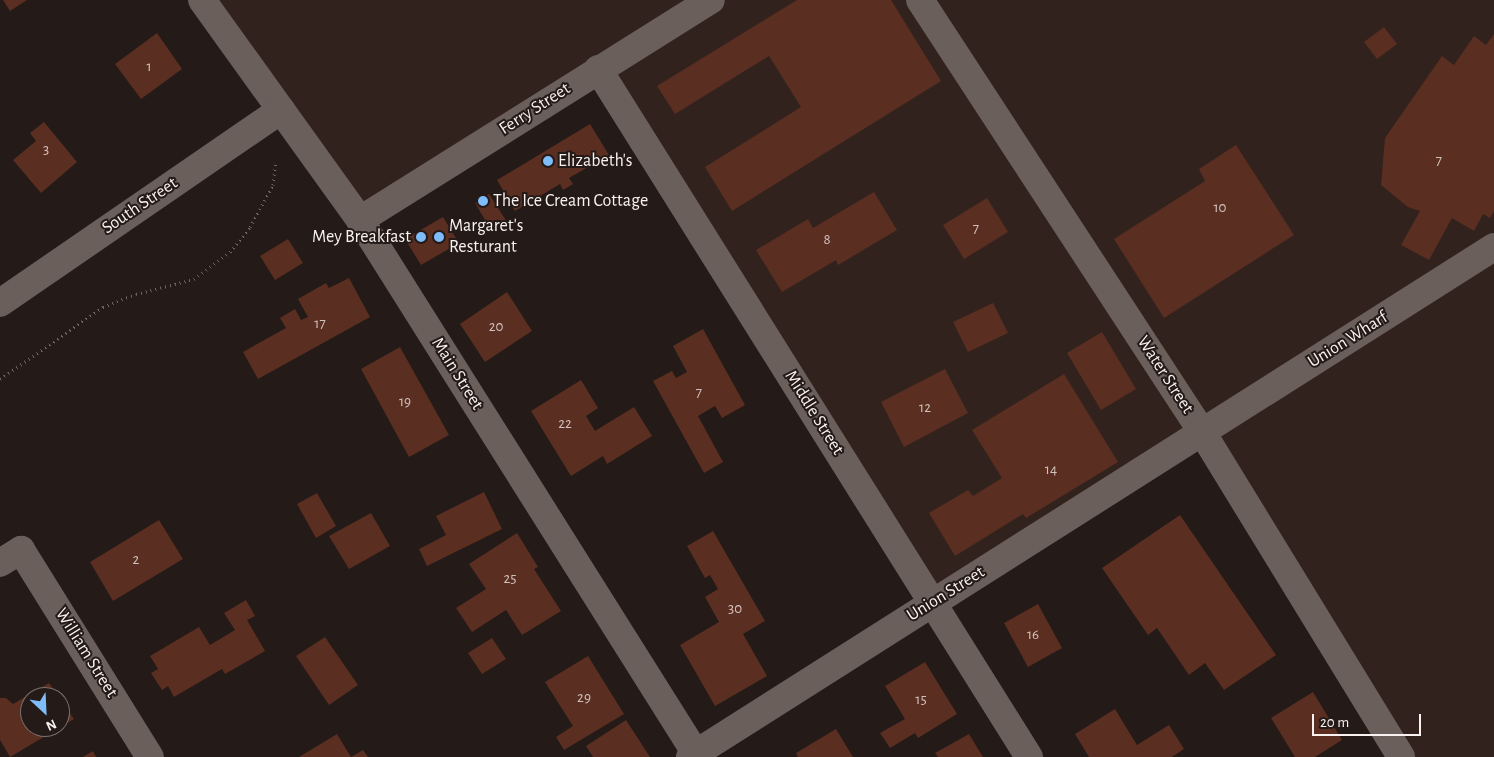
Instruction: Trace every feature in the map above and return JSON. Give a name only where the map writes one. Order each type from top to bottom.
[{"type":"street","name":"Main Street","points":[[202,0],[360,220],[694,756]]},
{"type":"street","name":"Ferry Street","points":[[360,220],[598,69],[711,0]]},
{"type":"street","name":"Water Street","points":[[920,0],[1202,432],[1401,757]]},
{"type":"street","name":"Middle Street","points":[[598,69],[1029,757]]},
{"type":"street","name":"South Street","points":[[0,302],[281,110]]},
{"type":"street","name":"Union Wharf","points":[[1202,432],[1494,247]]},
{"type":"street","name":"Union Street","points":[[694,756],[1202,432]]},
{"type":"street","name":"William Street","points":[[10,556],[150,757]]},
{"type":"path","points":[[0,379],[103,307],[136,294],[194,278],[230,252],[250,228],[273,185],[281,110]]},
{"type":"shaded area","points":[[203,0],[1494,0],[1494,757],[1401,757],[1202,432],[933,603],[598,69],[360,220]]},
{"type":"building","points":[[3,0],[27,0],[10,11]]},
{"type":"building","points":[[797,0],[891,0],[941,81],[732,211],[705,167],[801,107],[769,56],[675,114],[657,86]]},
{"type":"building","points":[[1384,27],[1397,44],[1377,59],[1364,42]]},
{"type":"building","points":[[157,33],[182,69],[141,99],[115,64]]},
{"type":"building","points":[[1494,34],[1494,211],[1490,218],[1483,214],[1474,231],[1452,218],[1429,260],[1401,245],[1420,211],[1408,207],[1381,185],[1385,138],[1442,56],[1454,65],[1474,36],[1486,45]]},
{"type":"building","points":[[44,122],[77,162],[41,193],[13,160],[36,141],[30,133]]},
{"type":"building","points":[[590,124],[609,155],[569,178],[573,184],[563,190],[560,184],[515,211],[497,180]]},
{"type":"building","points":[[1236,145],[1294,235],[1164,318],[1114,239],[1205,181],[1199,169]]},
{"type":"building","points":[[874,192],[897,230],[838,265],[836,260],[782,292],[756,250],[808,219],[813,228]]},
{"type":"building","points":[[489,194],[507,222],[492,232],[475,203]]},
{"type":"building","points":[[987,198],[1008,232],[964,259],[943,225]]},
{"type":"building","points":[[443,217],[459,243],[421,265],[405,239]]},
{"type":"building","points":[[288,239],[303,263],[275,280],[260,256]]},
{"type":"building","points":[[349,278],[370,317],[258,379],[243,352],[286,328],[280,318],[295,309],[301,320],[308,317],[298,299],[326,283],[329,288]]},
{"type":"building","points":[[507,292],[532,331],[485,362],[460,324]]},
{"type":"building","points":[[993,303],[1008,333],[968,352],[953,322]]},
{"type":"building","points":[[703,329],[745,405],[722,418],[715,406],[698,416],[723,462],[704,473],[653,381],[672,371],[676,378],[687,372],[673,346]]},
{"type":"building","points":[[1102,332],[1136,389],[1101,410],[1067,353]]},
{"type":"building","points":[[400,347],[449,435],[409,457],[361,369]]},
{"type":"building","points":[[945,369],[968,413],[904,447],[881,402]]},
{"type":"building","points":[[1064,374],[1118,462],[1026,518],[1023,514],[955,556],[929,513],[968,490],[973,496],[1002,478],[972,430]]},
{"type":"building","points":[[581,380],[598,408],[586,416],[595,431],[634,407],[652,436],[607,464],[603,456],[571,476],[531,411]]},
{"type":"building","points":[[484,492],[502,529],[427,566],[419,549],[446,535],[436,516]]},
{"type":"building","points":[[317,493],[336,526],[316,538],[297,504]]},
{"type":"building","points":[[371,513],[390,546],[349,569],[329,536]]},
{"type":"building","points":[[1180,515],[1276,655],[1224,690],[1205,663],[1189,675],[1157,628],[1148,635],[1102,568]]},
{"type":"building","points":[[159,520],[183,559],[113,601],[90,562]]},
{"type":"building","points":[[713,531],[765,621],[743,634],[767,676],[715,706],[680,645],[719,622],[705,597],[718,589],[710,575],[705,578],[687,546]]},
{"type":"building","points":[[517,533],[538,567],[534,569],[561,611],[522,635],[506,610],[472,632],[456,608],[486,589],[469,564]]},
{"type":"building","points":[[246,600],[255,616],[247,620],[265,651],[225,674],[222,669],[174,697],[168,686],[162,690],[151,673],[158,669],[150,656],[199,627],[210,645],[235,630],[224,613]]},
{"type":"building","points":[[1038,604],[1062,648],[1028,667],[1004,623]]},
{"type":"building","points":[[325,637],[358,685],[329,705],[296,656]]},
{"type":"building","points":[[492,638],[506,659],[482,674],[468,653]]},
{"type":"building","points":[[588,656],[624,714],[564,750],[556,737],[573,726],[545,682]]},
{"type":"building","points":[[925,662],[957,714],[918,738],[915,733],[890,748],[880,733],[905,719],[885,686]]},
{"type":"building","points":[[49,683],[52,687],[42,687]]},
{"type":"building","points":[[1313,692],[1342,740],[1315,757],[1295,757],[1271,718]]},
{"type":"building","points":[[0,698],[6,698],[13,704],[20,700],[20,737],[44,737],[10,757],[0,740]]},
{"type":"building","points":[[1115,709],[1137,745],[1169,725],[1184,749],[1172,757],[1089,757],[1075,734]]},
{"type":"building","points":[[70,713],[74,719],[70,721]]},
{"type":"building","points":[[626,720],[650,757],[593,757],[586,746]]},
{"type":"building","points":[[836,729],[853,757],[798,757],[796,753]]},
{"type":"building","points":[[337,734],[351,757],[299,757]]},
{"type":"building","points":[[969,734],[983,757],[938,757],[935,753]]},
{"type":"building","points":[[363,750],[368,757],[351,757]]},
{"type":"building","points":[[93,751],[96,757],[83,757]]},
{"type":"place","name":"Elizabeth's","points":[[548,161]]},
{"type":"place","name":"The Ice Cream Cottage","points":[[483,201]]},
{"type":"place","name":"Mey Breakfast","points":[[421,237]]},
{"type":"place","name":"Margaret's Resturant","points":[[439,237]]}]
